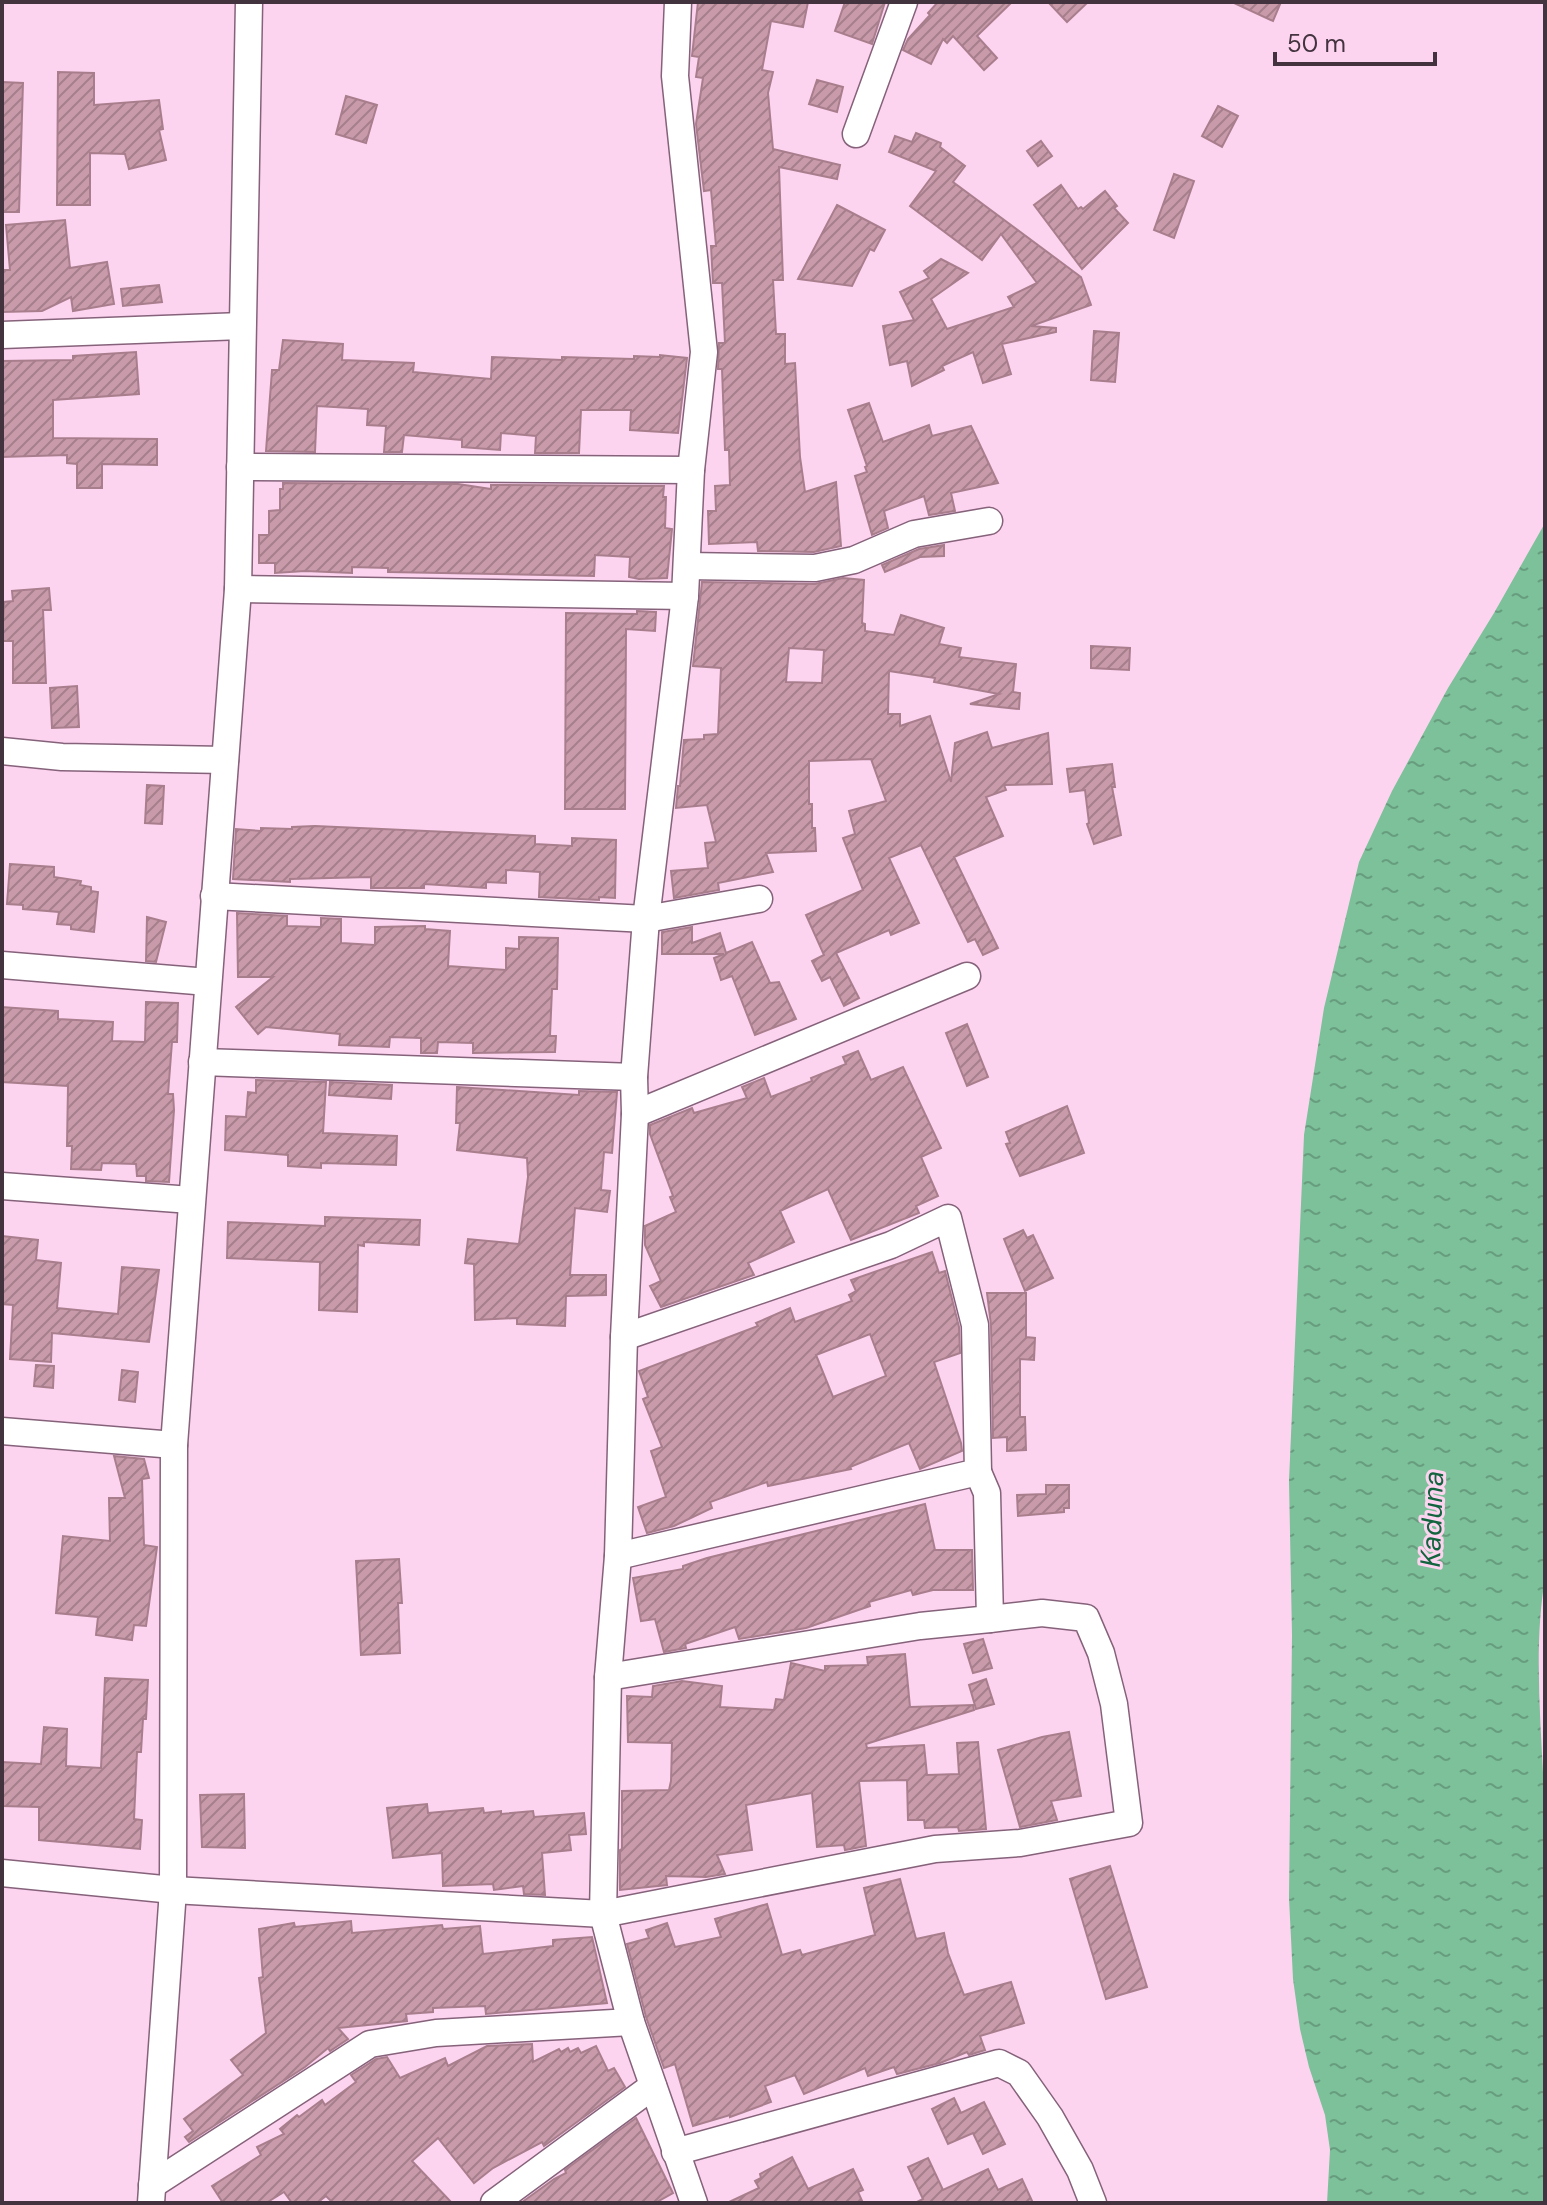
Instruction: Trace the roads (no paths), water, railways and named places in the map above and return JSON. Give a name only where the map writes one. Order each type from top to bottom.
[{"type":"street","points":[[152,2194],[173,1890],[174,1445],[238,589],[249,2]]},
{"type":"street","points":[[678,2],[675,76],[704,352],[691,470],[685,596],[646,919],[634,1077],[618,1556],[608,1677],[603,1914],[631,2022],[690,2201]]},
{"type":"street","points":[[856,134],[904,2]]},
{"type":"street","points":[[2,335],[242,326]]},
{"type":"street","points":[[240,467],[691,470]]},
{"type":"street","points":[[687,566],[815,568],[854,560],[914,534],[989,521]]},
{"type":"street","points":[[238,589],[685,596]]},
{"type":"street","points":[[2,751],[62,757],[225,760]]},
{"type":"street","points":[[214,896],[646,919],[759,899]]},
{"type":"street","points":[[2,965],[208,982]]},
{"type":"street","points":[[635,1114],[967,976]]},
{"type":"street","points":[[202,1062],[634,1077]]},
{"type":"street","points":[[2,1186],[191,1200]]},
{"type":"street","points":[[624,1337],[891,1245],[948,1218],[975,1325],[978,1472],[987,1493],[990,1619]]},
{"type":"street","points":[[2,1431],[174,1445]]},
{"type":"street","points":[[618,1556],[978,1472]]},
{"type":"street","points":[[2,1873],[173,1890],[603,1914],[935,1849],[1020,1843],[1129,1823],[1114,1704],[1101,1653],[1086,1618],[1042,1613],[920,1626],[608,1677]]},
{"type":"street","points":[[152,2194],[370,2044],[436,2033],[631,2022]]},
{"type":"street","points":[[675,2152],[999,2063],[1019,2073],[1050,2117],[1080,2170],[1093,2203]]},
{"type":"street","points":[[494,2203],[653,2086]]},
{"type":"water","name":"Kaduna","points":[[1545,523],[1545,1578],[1539,1638],[1539,1699],[1546,1868],[1545,2203],[1327,2203],[1330,2150],[1325,2115],[1300,2029],[1293,1979],[1289,1898],[1292,1635],[1289,1481],[1304,1135],[1324,1008],[1359,862],[1392,791],[1448,688]]}]
